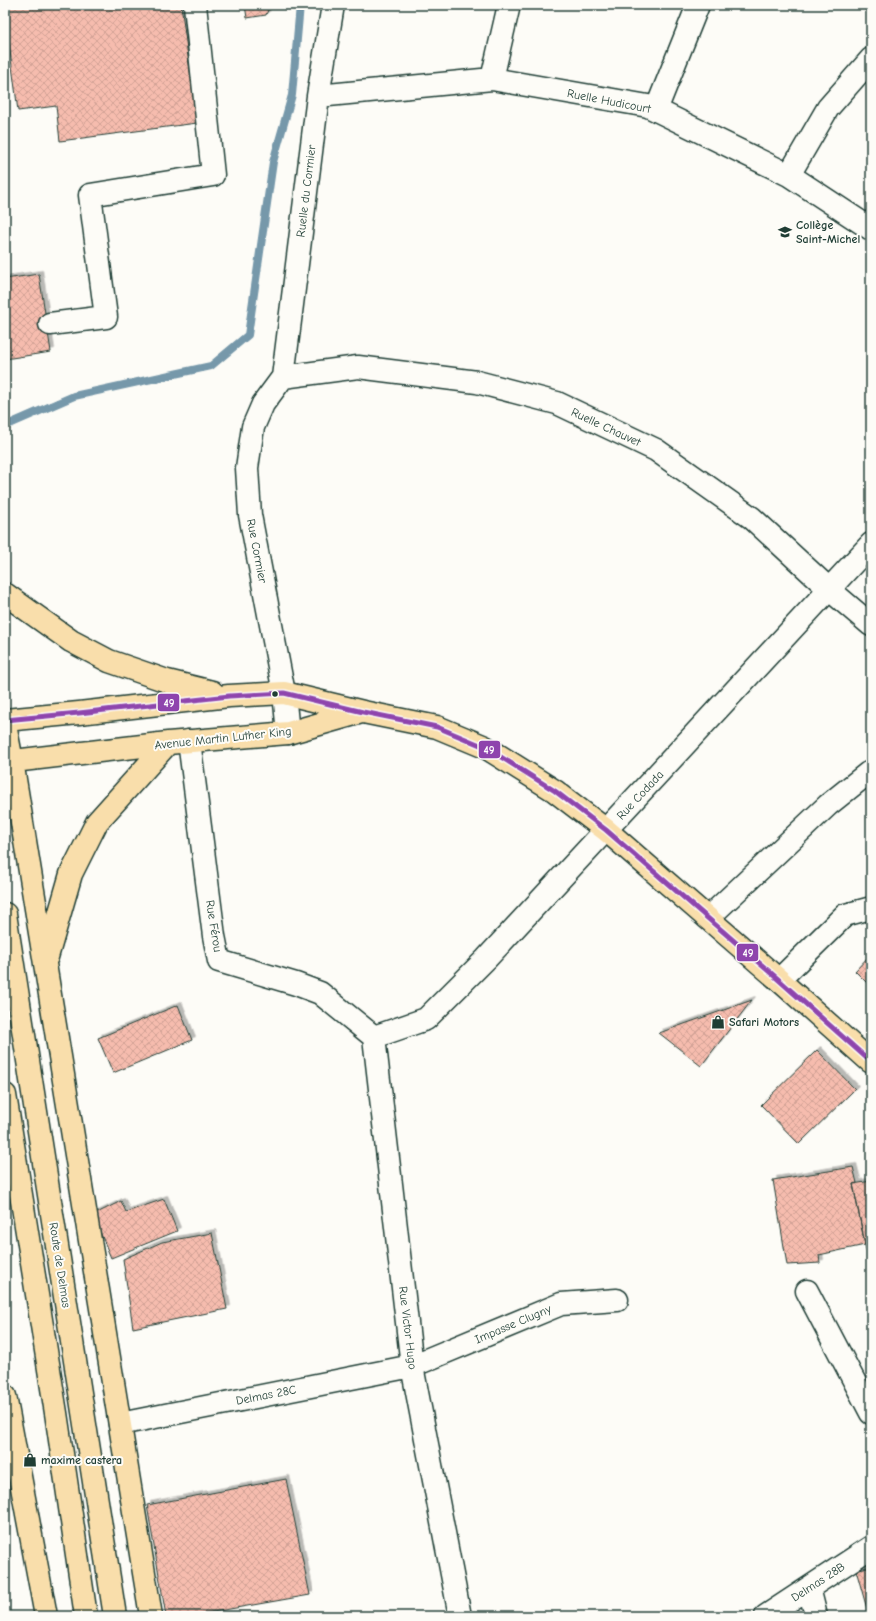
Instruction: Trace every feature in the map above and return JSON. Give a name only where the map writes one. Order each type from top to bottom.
[{"type":"main road","points":[[5,594],[71,641],[109,661],[167,682],[229,696]]},
{"type":"main road","points":[[5,720],[79,714],[229,696],[284,693],[363,712]]},
{"type":"main road","name":"Avenue Martin Luther King","points":[[16,761],[179,742],[288,733],[363,712],[437,727],[485,747],[554,791],[606,830],[871,1062]]},
{"type":"main road","points":[[5,725],[16,761],[45,964],[151,1616]]},
{"type":"main road","points":[[45,964],[71,874],[97,822],[179,742]]},
{"type":"main road","name":"Route de Delmas","points":[[5,914],[115,1616]]},
{"type":"main road","points":[[5,1095],[56,1413],[86,1616]]},
{"type":"main road","points":[[5,1396],[46,1616]]},
{"type":"street","points":[[50,324],[106,317],[90,195],[213,174],[195,5]]},
{"type":"street","name":"Ruelle du Cormier","points":[[284,377],[318,96],[333,5]]},
{"type":"street","points":[[492,79],[509,5]]},
{"type":"street","points":[[656,110],[698,5]]},
{"type":"street","points":[[789,175],[828,108],[871,59]]},
{"type":"street","name":"Ruelle Hudicourt","points":[[318,96],[492,79],[648,106],[789,175],[871,229]]},
{"type":"street","name":"Ruelle Chauvet","points":[[284,377],[358,367],[477,382],[557,403],[656,450],[752,518],[830,590],[871,625]]},
{"type":"street","name":"Rue Cormier","points":[[284,377],[263,404],[253,426],[247,468],[250,515],[284,693],[288,733]]},
{"type":"street","name":"Rue Codada","points":[[374,1037],[426,1019],[486,959],[830,590],[871,544]]},
{"type":"street","name":"Rue Férou","points":[[179,742],[219,961],[296,984],[320,994],[374,1037]]},
{"type":"street","points":[[708,918],[828,805],[871,772]]},
{"type":"street","points":[[779,980],[845,915],[871,908]]},
{"type":"street","name":"Rue Victor Hugo","points":[[374,1037],[412,1366],[460,1616]]},
{"type":"street","points":[[807,1291],[871,1413]]},
{"type":"street","name":"Impasse Clugny","points":[[412,1366],[561,1304],[617,1300]]},
{"type":"street","name":"Delmas 28C","points":[[120,1424],[412,1366]]},
{"type":"street","name":"Delmas 28B","points":[[766,1616],[871,1547]]},
{"type":"street","points":[[809,1588],[816,1616]]},
{"type":"building","points":[[5,5],[181,5],[197,123],[60,141],[56,106],[18,111]]},
{"type":"building","points":[[245,5],[270,5],[266,15],[247,18]]},
{"type":"building","points":[[39,274],[51,352],[5,359],[5,279]]},
{"type":"building","points":[[871,954],[871,987],[855,971]]},
{"type":"building","points":[[752,1000],[701,1066],[659,1033]]},
{"type":"building","points":[[178,1005],[192,1040],[113,1073],[98,1038]]},
{"type":"building","points":[[817,1050],[855,1089],[799,1144],[761,1105]]},
{"type":"building","points":[[853,1167],[857,1183],[853,1184],[865,1245],[819,1255],[820,1263],[787,1265],[773,1180]]},
{"type":"building","points":[[871,1181],[871,1255],[867,1255],[853,1184]]},
{"type":"building","points":[[164,1199],[177,1231],[111,1258],[93,1215],[121,1201],[126,1212]]},
{"type":"building","points":[[212,1233],[227,1309],[133,1328],[123,1259],[162,1242]]},
{"type":"building","points":[[5,1447],[18,1484],[5,1491]]},
{"type":"building","points":[[286,1479],[310,1595],[190,1616],[166,1616],[147,1505]]},
{"type":"building","points":[[871,1566],[871,1616],[869,1616],[856,1570]]},
{"type":"waterway","points":[[5,426],[74,396],[211,366],[248,335],[273,162],[292,95],[300,5]]},
{"type":"transit line","name":"49","points":[[5,720],[229,696],[284,693],[363,712],[437,727],[485,747],[555,791],[606,830],[871,1062]]},
{"type":"place","name":"Collège Saint-Michel","points":[[785,232]]},
{"type":"place","name":"Safari Motors","points":[[718,1022]]},
{"type":"place","name":"maxime castera","points":[[30,1460]]}]
